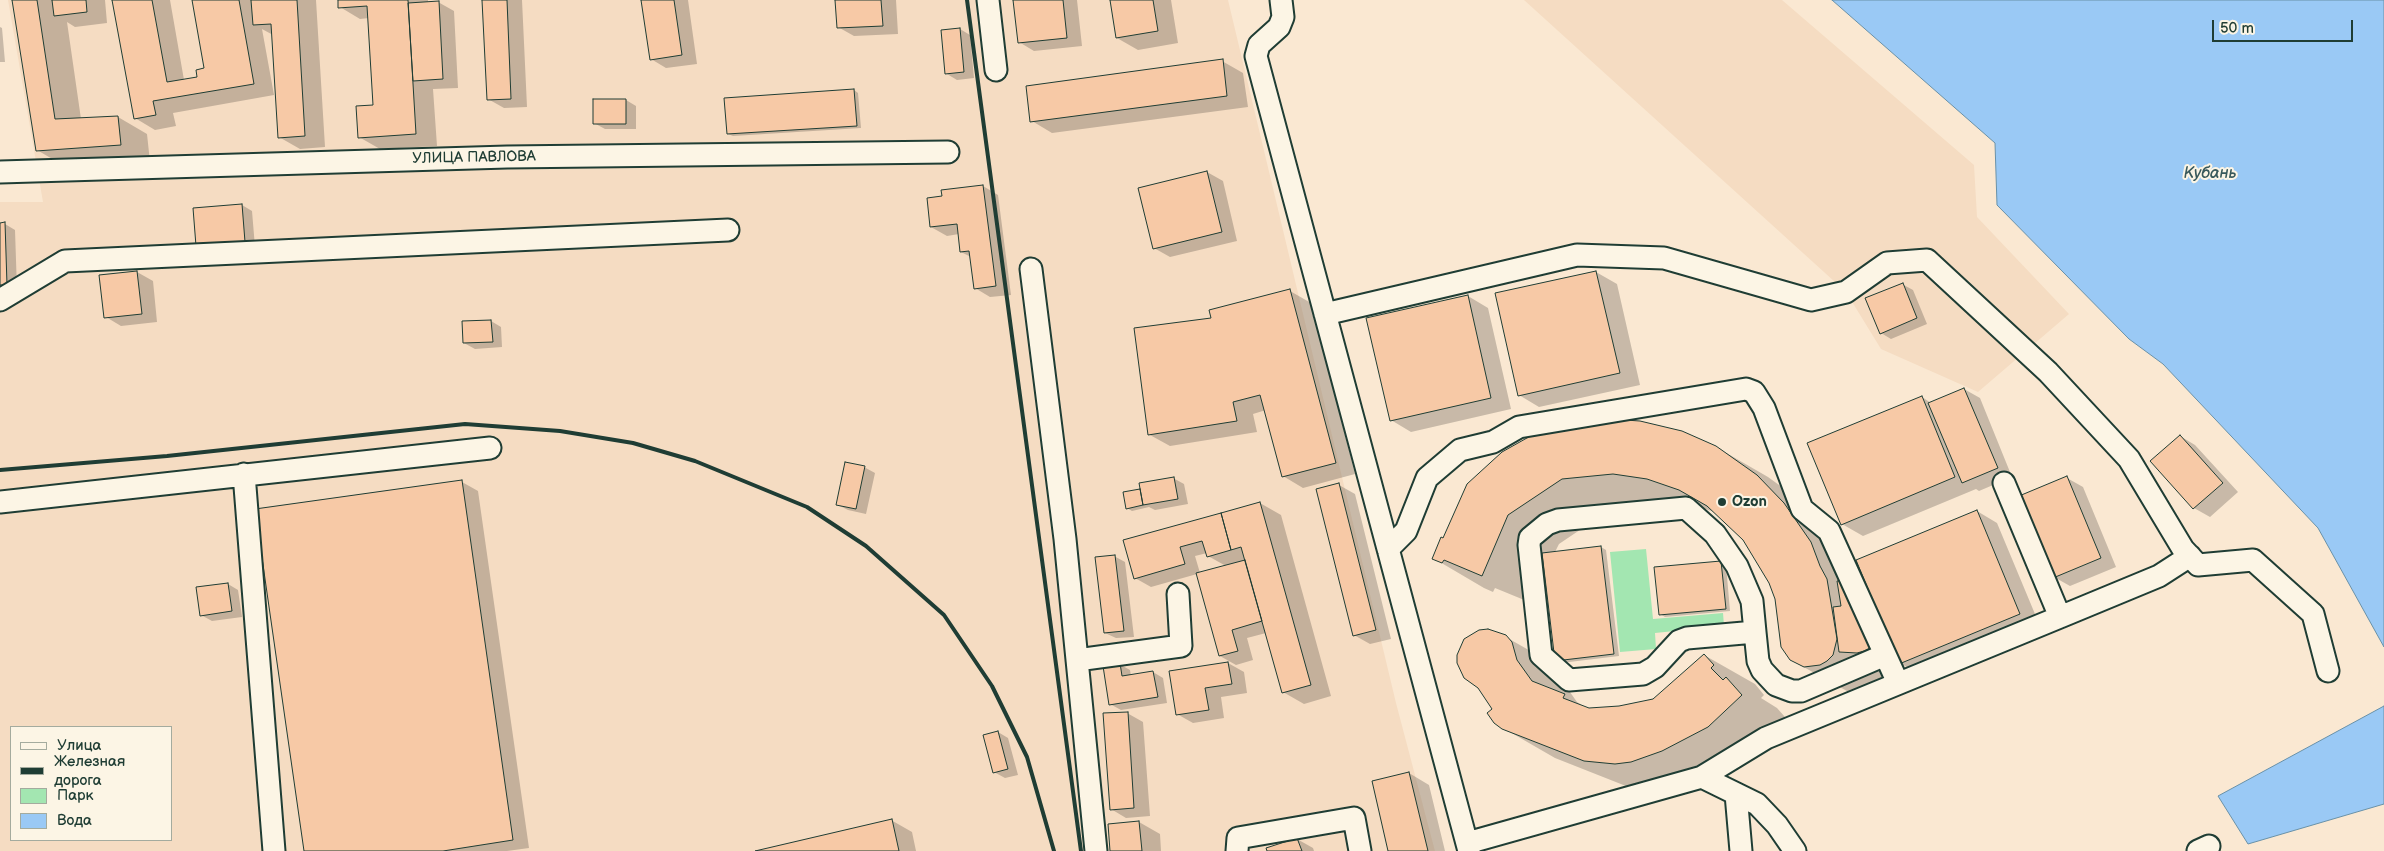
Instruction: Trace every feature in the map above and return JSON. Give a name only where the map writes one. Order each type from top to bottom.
[{"type":"street","points":[[988,0],[996,70]]},
{"type":"street","points":[[1281,0],[1282,17],[1279,27],[1259,45],[1256,56],[1468,847],[1702,777],[1766,738],[1802,713],[1898,684],[2159,576],[2190,556]]},
{"type":"street","name":"УЛИЦА ПАВЛОВА","points":[[0,172],[507,157],[948,152]]},
{"type":"street","points":[[0,300],[64,261],[728,230]]},
{"type":"street","points":[[1325,314],[1577,255],[1664,258],[1811,300],[1846,292],[1887,263],[1927,260],[2048,372],[2129,459],[2183,548],[2198,565],[2253,560],[2313,614],[2328,671]]},
{"type":"street","points":[[1031,269],[1065,539],[1096,851]]},
{"type":"street","points":[[1388,549],[1406,531],[1427,478],[1460,450],[1493,442],[1520,427],[1746,389],[1754,392],[1764,408],[1802,509],[1829,531],[1898,684]]},
{"type":"street","points":[[0,502],[490,448]]},
{"type":"street","points":[[244,474],[274,851]]},
{"type":"street","points":[[2004,483],[2060,617]]},
{"type":"street","points":[[1755,632],[1687,638],[1679,641],[1655,667],[1643,674],[1570,680],[1540,655],[1529,545],[1530,538],[1547,524],[1558,520],[1686,508],[1715,534],[1737,566],[1752,601],[1758,661],[1762,670],[1776,685],[1792,691],[1801,691],[1885,655]]},
{"type":"street","points":[[1077,660],[1180,646],[1178,594]]},
{"type":"street","points":[[1702,777],[1757,804],[1777,825],[1795,851]]},
{"type":"street","points":[[1736,794],[1741,851]]},
{"type":"street","points":[[1237,851],[1238,838],[1354,818],[1360,851]]},
{"type":"shaded area","points":[[8,0],[1228,0],[1396,703],[1435,851],[0,851],[0,202],[43,202]]},
{"type":"shaded area","points":[[1524,0],[1782,0],[1974,165],[1977,217],[2069,314],[1978,392],[1881,349],[1846,292]]},
{"type":"green space","points":[[1646,549],[1653,619],[1723,613],[1724,626],[1655,633],[1656,649],[1620,652],[1610,552]]},
{"type":"water","name":"Кубань","points":[[1832,0],[2384,0],[2384,647],[2318,528],[2163,364],[2129,339],[1997,205],[1995,143]]},
{"type":"water","points":[[2384,706],[2384,804],[2248,844],[2218,796]]},
{"type":"building","points":[[12,0],[37,0],[55,119],[118,116],[121,145],[36,151]]},
{"type":"building","points":[[52,0],[86,0],[87,12],[54,16]]},
{"type":"building","points":[[112,0],[152,0],[167,82],[197,77],[196,70],[204,68],[192,0],[239,0],[254,84],[153,101],[156,115],[134,119]]},
{"type":"building","points":[[251,0],[297,0],[305,136],[278,138],[271,24],[253,25]]},
{"type":"building","points":[[338,0],[408,0],[416,134],[358,138],[356,106],[373,105],[367,6],[338,8]]},
{"type":"building","points":[[482,0],[507,0],[511,99],[487,100]]},
{"type":"building","points":[[641,0],[674,0],[682,55],[650,60]]},
{"type":"building","points":[[835,0],[881,0],[883,26],[837,28]]},
{"type":"building","points":[[1013,0],[1063,0],[1067,38],[1018,43]]},
{"type":"building","points":[[1110,0],[1153,0],[1158,31],[1116,38]]},
{"type":"building","points":[[439,1],[443,79],[413,81],[408,3]]},
{"type":"building","points":[[960,28],[964,72],[945,74],[941,30]]},
{"type":"building","points":[[1223,59],[1227,96],[1030,122],[1026,86]]},
{"type":"building","points":[[854,89],[857,126],[727,134],[724,98]]},
{"type":"building","points":[[593,99],[626,99],[626,124],[593,124]]},
{"type":"building","points":[[1207,171],[1222,232],[1153,249],[1138,188]]},
{"type":"building","points":[[983,185],[996,286],[974,289],[969,251],[960,252],[957,224],[930,227],[927,198],[942,196],[941,190]]},
{"type":"building","points":[[242,204],[245,242],[196,246],[193,208]]},
{"type":"building","points":[[5,222],[7,285],[0,285],[0,223]]},
{"type":"building","points":[[137,271],[142,314],[104,318],[99,275]]},
{"type":"building","points":[[1596,271],[1620,373],[1518,396],[1495,293]]},
{"type":"building","points":[[1903,283],[1917,318],[1880,334],[1865,298]]},
{"type":"building","points":[[1290,289],[1336,463],[1282,477],[1260,395],[1233,402],[1237,421],[1148,435],[1134,328],[1211,318],[1209,310]]},
{"type":"building","points":[[1468,295],[1491,398],[1390,421],[1366,318]]},
{"type":"building","points":[[491,320],[493,342],[463,343],[462,321]]},
{"type":"building","points":[[1964,388],[1998,468],[1962,483],[1928,403]]},
{"type":"building","points":[[1922,396],[1955,477],[1841,525],[1807,443]]},
{"type":"building","points":[[1625,420],[1640,421],[1682,431],[1716,446],[1757,475],[1784,503],[1811,542],[1827,579],[1837,639],[1833,655],[1827,661],[1820,665],[1804,667],[1790,660],[1781,647],[1775,599],[1769,583],[1743,540],[1707,506],[1679,490],[1647,479],[1613,474],[1562,479],[1508,515],[1482,576],[1444,560],[1442,563],[1432,559],[1467,484],[1502,452],[1534,434]]},
{"type":"building","points":[[2180,435],[2223,483],[2193,509],[2150,461]]},
{"type":"building","points":[[845,462],[865,466],[856,509],[836,505]]},
{"type":"building","points":[[2067,476],[2101,558],[2053,578],[2019,496]]},
{"type":"building","points":[[1174,477],[1178,499],[1143,505],[1139,483]]},
{"type":"building","points":[[462,480],[513,840],[443,851],[304,851],[255,509]]},
{"type":"building","points":[[1339,483],[1376,630],[1353,636],[1316,489]]},
{"type":"building","points":[[1140,489],[1143,505],[1126,509],[1123,492]]},
{"type":"building","points":[[1260,502],[1311,685],[1282,693],[1241,547],[1231,550],[1221,513]]},
{"type":"building","points":[[1977,510],[2020,614],[1899,664],[1856,560]]},
{"type":"building","points":[[1221,513],[1231,550],[1207,557],[1202,541],[1180,547],[1185,564],[1134,579],[1123,540]]},
{"type":"building","points":[[1601,546],[1614,654],[1555,661],[1542,553]]},
{"type":"building","points":[[1115,555],[1124,631],[1104,633],[1095,557]]},
{"type":"building","points":[[1245,560],[1262,621],[1232,630],[1238,651],[1219,656],[1196,573]]},
{"type":"building","points":[[1721,561],[1726,609],[1659,615],[1654,567]]},
{"type":"building","points":[[1860,579],[1872,599],[1884,629],[1874,646],[1857,653],[1839,652],[1833,607],[1841,606],[1837,581]]},
{"type":"building","points":[[228,583],[232,611],[200,616],[196,587]]},
{"type":"building","points":[[1488,629],[1506,635],[1512,642],[1517,660],[1532,681],[1565,694],[1563,698],[1589,708],[1619,706],[1653,699],[1704,654],[1714,665],[1711,668],[1723,680],[1726,677],[1742,695],[1708,727],[1662,751],[1631,762],[1615,764],[1584,761],[1502,729],[1494,723],[1487,713],[1492,709],[1478,688],[1464,678],[1457,663],[1457,655],[1464,639],[1479,630]]},
{"type":"building","points":[[1228,662],[1232,684],[1205,688],[1209,710],[1176,715],[1169,671]]},
{"type":"building","points":[[1120,663],[1122,676],[1153,671],[1158,697],[1109,705],[1103,666]]},
{"type":"building","points":[[1128,712],[1134,808],[1110,810],[1103,713]]},
{"type":"building","points":[[998,731],[1008,769],[993,773],[983,735]]},
{"type":"building","points":[[1409,772],[1428,851],[1388,851],[1372,781]]},
{"type":"building","points":[[892,819],[899,851],[755,851]]},
{"type":"building","points":[[1139,821],[1142,851],[1110,851],[1108,824]]},
{"type":"building","points":[[1297,838],[1302,851],[1267,851],[1266,848]]},
{"type":"railway","points":[[967,0],[1081,851]]},
{"type":"railway","points":[[0,470],[167,456],[465,424],[560,431],[633,443],[695,461],[807,507],[866,546],[944,615],[992,686],[1027,757],[1054,851]]},
{"type":"place","name":"Ozon","points":[[1722,502]]}]
